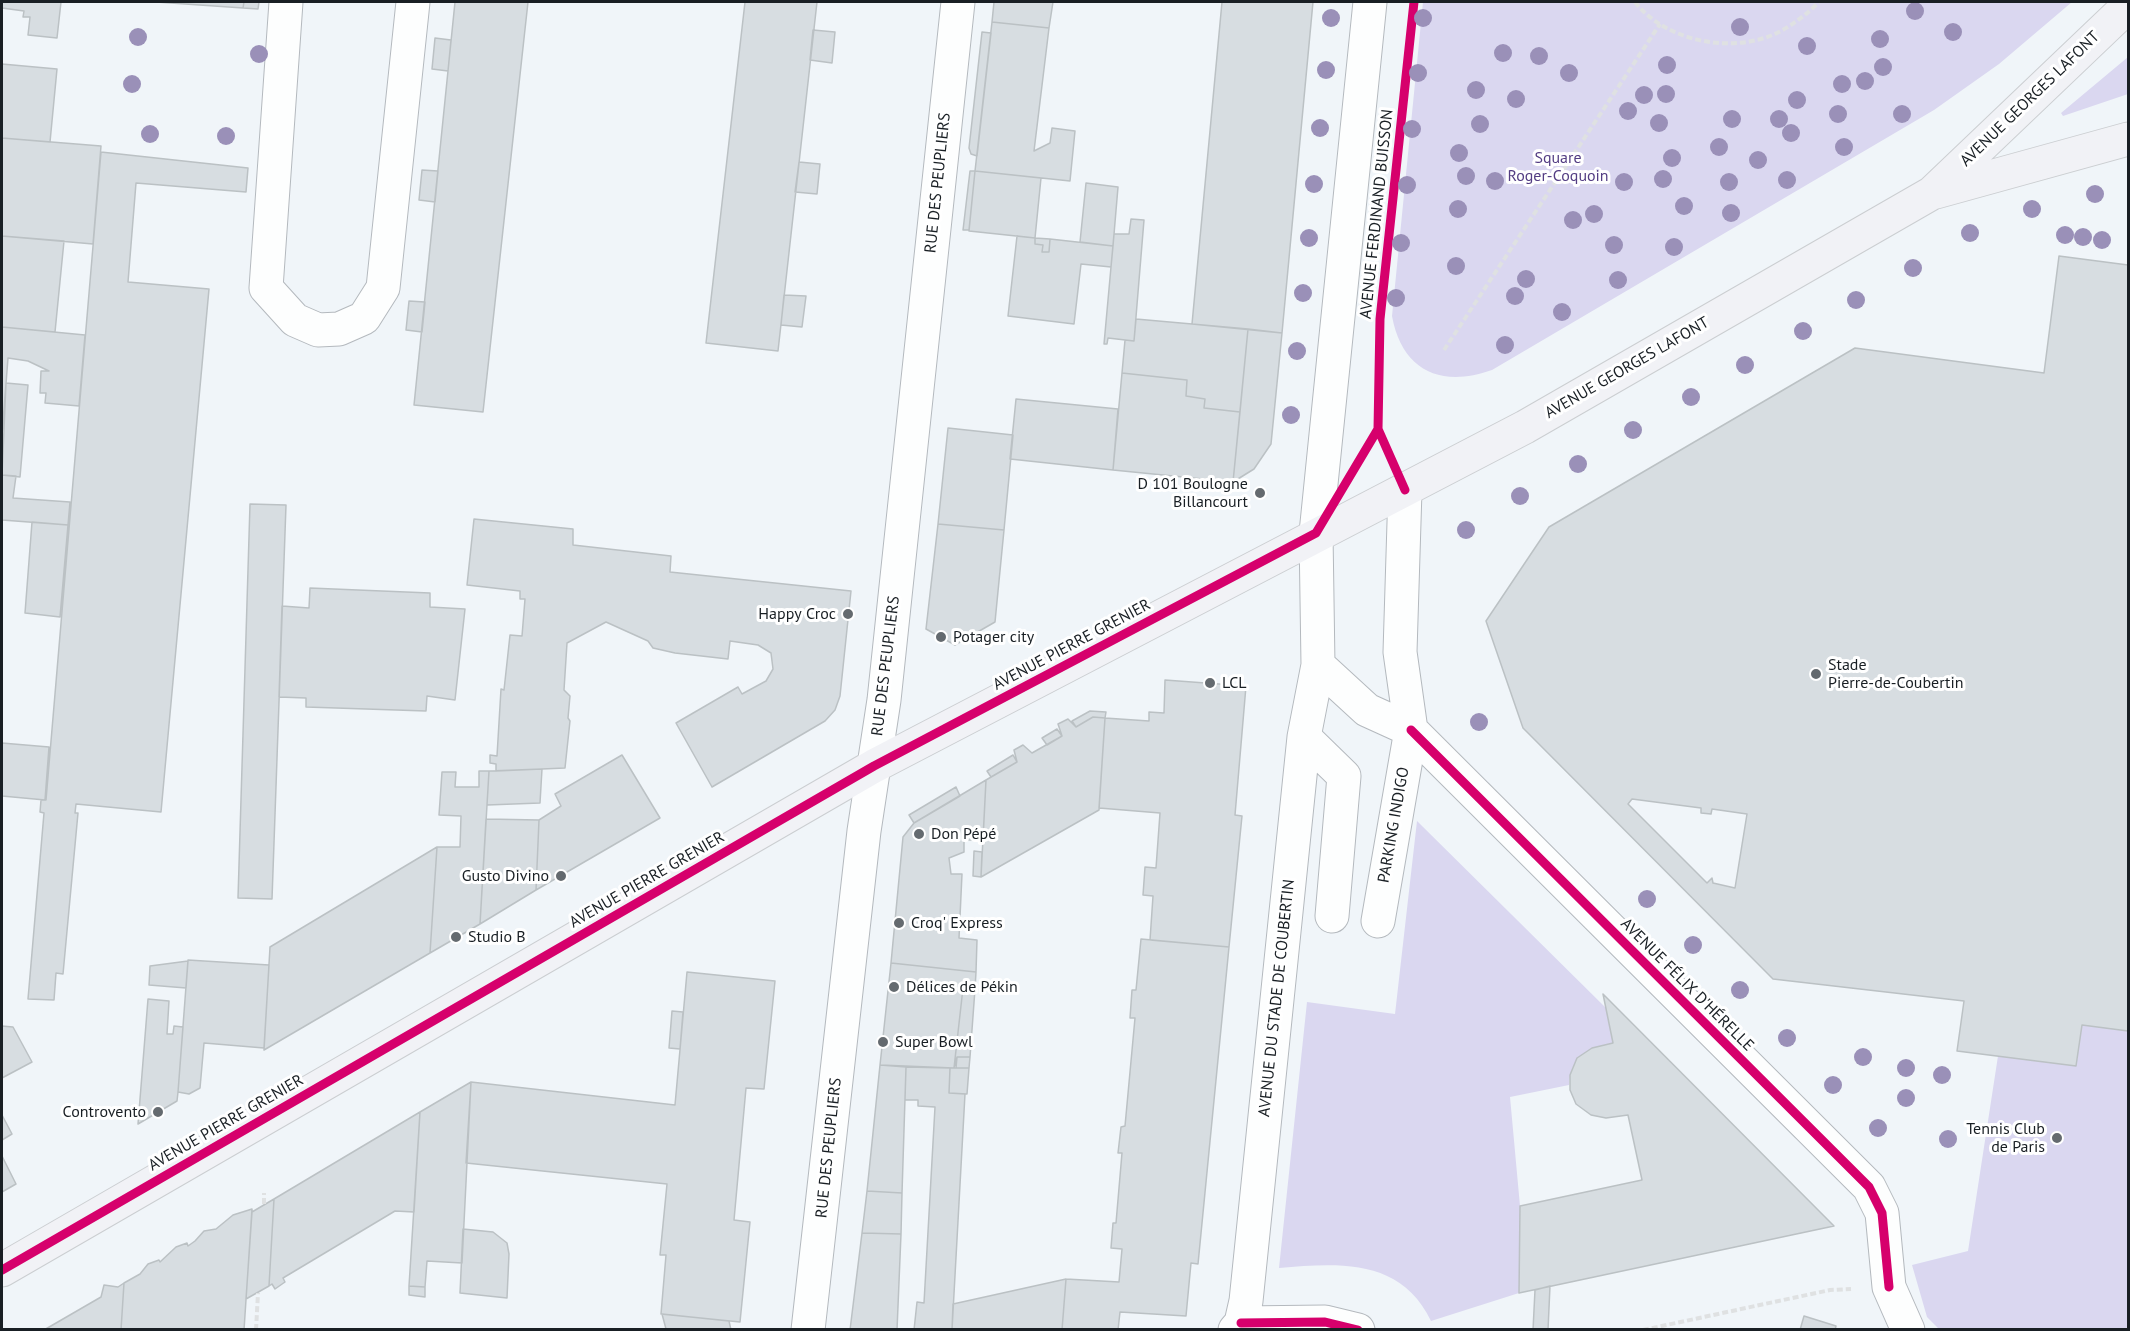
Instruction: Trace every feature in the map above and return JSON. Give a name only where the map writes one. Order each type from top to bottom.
[{"type":"main road","name":"AVENUE GEORGES LAFONT","points":[[1316,533],[1405,490],[1525,427],[1932,193],[2128,6]]},
{"type":"main road","name":"AVENUE GEORGES LAFONT","points":[[1932,193],[2128,139]]},
{"type":"main road","name":"AVENUE PIERRE GRENIER","points":[[2,1270],[874,766],[1316,533]]},
{"type":"street","points":[[286,2],[266,288],[295,320],[318,330],[339,329],[364,318],[383,288],[413,2]]},
{"type":"street","name":"RUE DES PEUPLIERS","points":[[808,1329],[874,766],[884,700],[957,2]]},
{"type":"street","name":"AVENUE FERDINAND BUISSON","points":[[1316,533],[1370,2]]},
{"type":"street","points":[[1405,490],[1400,652],[1411,730]]},
{"type":"street","points":[[1316,533],[1318,665]]},
{"type":"street","name":"AVENUE FÉLIX D'HÉRELLE","points":[[1318,665],[1367,710],[1411,730],[1869,1187],[1882,1213],[1889,1287],[1908,1329]]},
{"type":"street","name":"AVENUE DU STADE DE COUBERTIN","points":[[1238,1326],[1246,1301],[1304,737],[1318,665]]},
{"type":"street","name":"PARKING INDIGO","points":[[1378,921],[1411,730]]},
{"type":"street","points":[[1304,737],[1344,776],[1332,916]]},
{"type":"street","points":[[1238,1326],[1325,1322],[1358,1329]]},
{"type":"path","points":[[1635,2],[1660,24],[1688,37],[1718,43],[1748,42],[1777,33],[1803,18],[1819,2]]},
{"type":"path","points":[[1444,350],[1660,24]]},
{"type":"path","points":[[264,1193],[264,1204]]},
{"type":"path","points":[[1643,1329],[1830,1290],[1889,1287]]},
{"type":"path","points":[[256,1329],[258,1293]]},
{"type":"green space","name":"Square Roger-Coquoin","points":[[1423,2],[2072,2],[1999,64],[1934,110],[1492,370],[1456,377],[1427,370],[1415,362],[1397,335],[1392,316]]},
{"type":"green space","points":[[2128,57],[2128,94],[2063,116],[2061,113]]},
{"type":"green space","points":[[1417,821],[1606,1008],[1613,1043],[1582,1055],[1573,1067],[1569,1085],[1510,1097],[1520,1206],[1519,1293],[1431,1321],[1418,1300],[1403,1285],[1386,1275],[1346,1266],[1279,1268],[1307,1002],[1395,1014]]},
{"type":"green space","name":"Tennis Club de Paris","points":[[2082,1025],[2128,1031],[2128,1329],[1939,1329],[1927,1317],[1912,1265],[1968,1251],[1998,1056],[2076,1066]]},
{"type":"building","points":[[2,2],[61,2],[57,38],[28,35],[30,17],[23,17],[24,11],[2,8]]},
{"type":"building","points":[[156,2],[244,2],[243,8]]},
{"type":"building","points":[[244,2],[259,2],[258,9],[243,8]]},
{"type":"building","points":[[455,2],[528,2],[483,412],[414,405]]},
{"type":"building","points":[[745,2],[817,2],[778,351],[706,343]]},
{"type":"building","points":[[994,2],[1053,2],[1049,28],[992,22]]},
{"type":"building","points":[[1222,2],[1313,2],[1282,333],[1192,324]]},
{"type":"building","points":[[992,22],[1049,28],[1034,151],[1050,143],[1052,128],[1075,131],[1070,181],[975,171]]},
{"type":"building","points":[[813,30],[835,32],[832,63],[810,60]]},
{"type":"building","points":[[982,32],[991,33],[977,156],[971,154],[969,148]]},
{"type":"building","points":[[435,38],[451,40],[448,71],[432,69]]},
{"type":"building","points":[[2,64],[57,69],[50,142],[2,138]]},
{"type":"building","points":[[2,138],[101,146],[93,244],[2,236]]},
{"type":"building","points":[[101,152],[248,168],[246,192],[136,183],[128,282],[209,289],[161,812],[76,804],[75,813],[78,813],[63,974],[56,973],[54,1000],[28,999],[44,813],[40,812],[41,800],[46,800]]},
{"type":"building","points":[[799,162],[820,164],[817,194],[795,192]]},
{"type":"building","points":[[422,170],[438,171],[435,202],[419,200]]},
{"type":"building","points":[[970,171],[975,171],[969,230],[963,230]]},
{"type":"building","points":[[975,171],[1041,178],[1035,238],[969,231]]},
{"type":"building","points":[[1086,183],[1118,187],[1113,246],[1080,242]]},
{"type":"building","points":[[1131,219],[1144,220],[1134,341],[1108,338],[1107,344],[1104,344],[1114,234],[1129,234]]},
{"type":"building","points":[[2,236],[64,241],[55,332],[2,327]]},
{"type":"building","points":[[1017,236],[1035,238],[1035,244],[1043,245],[1042,252],[1049,252],[1050,239],[1113,246],[1111,267],[1081,264],[1074,324],[1008,316]]},
{"type":"building","points":[[1035,238],[1050,239],[1049,252],[1042,252],[1043,245],[1035,244]]},
{"type":"building","name":"Stade Pierre-de-Coubertin","points":[[2059,256],[2128,265],[2128,1031],[2082,1025],[2076,1066],[1957,1051],[1964,1001],[1773,979],[1523,728],[1486,621],[1549,527],[1855,348],[2044,373]],"holes":[[[1632,799],[1701,808],[1701,813],[1711,814],[1712,809],[1747,814],[1735,888],[1713,883],[1712,878],[1707,883],[1628,804]]]},
{"type":"building","points":[[784,295],[806,296],[802,327],[781,325]]},
{"type":"building","points":[[409,301],[425,302],[422,332],[406,330]]},
{"type":"building","points":[[1136,319],[1248,329],[1240,412],[1204,408],[1205,399],[1186,396],[1187,380],[1122,373],[1125,340],[1134,341]]},
{"type":"building","points":[[2,327],[85,335],[79,406],[45,403],[46,393],[40,393],[41,371],[49,371],[28,361],[8,358],[2,435]]},
{"type":"building","points":[[1248,329],[1282,333],[1271,444],[1254,469],[1233,482]]},
{"type":"building","points":[[1122,373],[1187,380],[1186,396],[1205,399],[1204,408],[1240,412],[1233,482],[1113,470]]},
{"type":"building","points":[[6,383],[28,385],[20,477],[2,475]]},
{"type":"building","points":[[1016,399],[1118,409],[1113,470],[1010,459]]},
{"type":"building","points":[[948,428],[1013,435],[1004,530],[938,524]]},
{"type":"building","points":[[2,475],[16,476],[13,498],[70,502],[68,525],[2,520]]},
{"type":"building","points":[[250,504],[286,505],[272,899],[238,898]]},
{"type":"building","points":[[474,519],[573,529],[573,545],[671,556],[670,572],[851,591],[840,696],[835,710],[825,721],[712,787],[676,723],[738,687],[742,694],[766,681],[773,669],[771,653],[758,645],[730,641],[728,659],[675,653],[653,648],[648,641],[606,622],[567,643],[564,690],[570,696],[568,718],[570,721],[565,768],[496,771],[496,764],[490,763],[490,755],[497,756],[501,689],[504,690],[510,635],[522,636],[525,599],[520,599],[520,591],[467,585]]},
{"type":"building","points":[[32,522],[68,525],[60,617],[25,613]]},
{"type":"building","points":[[938,524],[1004,530],[995,622],[955,645],[926,629]]},
{"type":"building","points":[[310,588],[430,593],[430,607],[465,609],[455,700],[427,696],[426,711],[306,707],[306,698],[279,697],[282,606],[309,608]]},
{"type":"building","points":[[1165,680],[1246,686],[1235,815],[1242,816],[1229,947],[1150,940],[1153,896],[1143,895],[1145,867],[1156,868],[1160,813],[1099,808],[1105,718],[1149,721],[1149,712],[1164,713]]},
{"type":"building","points":[[1090,711],[1106,712],[1105,718],[1093,717],[1076,727],[1072,721]]},
{"type":"building","points":[[1093,717],[1105,718],[1099,810],[981,877],[986,780],[1017,762],[1014,750],[1023,745],[1032,753],[1062,736],[1058,724],[1068,719],[1076,727]]},
{"type":"building","points":[[1057,729],[1062,736],[1047,745],[1042,738]]},
{"type":"building","points":[[2,743],[49,747],[45,800],[2,796]]},
{"type":"building","points":[[622,755],[660,818],[536,890],[539,820],[561,806],[555,794]]},
{"type":"building","points":[[1013,755],[1017,762],[991,777],[987,771]]},
{"type":"building","points":[[542,769],[540,803],[487,805],[489,771]]},
{"type":"building","points":[[479,771],[489,771],[480,924],[430,953],[437,847],[460,847],[461,816],[439,815],[442,772],[456,772],[455,787],[479,787]]},
{"type":"building","points":[[986,780],[983,840],[964,840],[964,852],[949,858],[951,874],[962,874],[959,938],[977,940],[976,972],[891,963],[903,837],[914,823]]},
{"type":"building","points":[[956,787],[960,796],[914,823],[909,815]]},
{"type":"building","points":[[486,819],[539,820],[536,890],[480,924]]},
{"type":"building","points":[[437,847],[430,953],[264,1050],[270,947]]},
{"type":"building","points":[[974,851],[982,852],[981,877],[973,876]]},
{"type":"building","points":[[1141,939],[1229,947],[1198,1264],[1191,1263],[1186,1316],[1120,1312],[1118,1330],[1062,1330],[1066,1279],[1119,1282],[1122,1249],[1111,1248],[1113,1223],[1116,1223],[1122,1153],[1118,1153],[1121,1127],[1125,1126],[1135,1018],[1130,1018],[1132,990],[1136,990]]},
{"type":"building","points":[[188,960],[269,965],[264,1048],[204,1043],[200,1088],[189,1094],[178,1092]]},
{"type":"building","points":[[188,961],[186,988],[149,985],[150,966]]},
{"type":"building","points":[[891,963],[976,972],[975,989],[963,988],[954,1068],[880,1065]]},
{"type":"building","points":[[687,972],[775,981],[764,1089],[746,1088],[734,1220],[750,1222],[740,1322],[661,1314],[666,1255],[660,1255],[667,1184],[466,1163],[471,1082],[675,1105]]},
{"type":"building","points":[[963,988],[975,989],[970,1057],[957,1057],[954,1068]]},
{"type":"building","points":[[1603,994],[1834,1226],[1519,1293],[1520,1206],[1642,1180],[1628,1115],[1606,1118],[1591,1115],[1576,1104],[1570,1090],[1570,1075],[1577,1058],[1592,1048],[1613,1043]]},
{"type":"building","points":[[148,999],[169,1001],[167,1034],[173,1034],[174,1026],[183,1027],[178,1092],[177,1101],[138,1124]]},
{"type":"building","points":[[672,1011],[683,1012],[680,1049],[669,1048]]},
{"type":"building","points":[[2,1026],[13,1027],[32,1062],[2,1078]]},
{"type":"building","points":[[957,1057],[970,1057],[969,1068],[956,1068]]},
{"type":"building","points":[[880,1065],[906,1067],[902,1193],[867,1191]]},
{"type":"building","points":[[906,1067],[950,1068],[949,1093],[965,1094],[952,1330],[914,1330],[917,1302],[924,1303],[935,1107],[918,1106],[918,1100],[905,1100]]},
{"type":"building","points":[[950,1068],[969,1068],[967,1094],[949,1093]]},
{"type":"building","points":[[471,1082],[462,1263],[427,1261],[425,1287],[409,1286],[420,1112]]},
{"type":"building","points":[[420,1112],[414,1212],[395,1211],[283,1278],[285,1282],[275,1289],[272,1284],[269,1286],[274,1199]]},
{"type":"building","points":[[2,1115],[12,1134],[2,1140]]},
{"type":"building","points":[[2,1156],[16,1184],[2,1192]]},
{"type":"building","points":[[867,1191],[902,1193],[901,1234],[862,1233]]},
{"type":"building","points":[[274,1199],[269,1286],[246,1299],[252,1212]]},
{"type":"building","points":[[252,1209],[244,1330],[121,1330],[124,1283],[140,1274],[148,1264],[159,1260],[160,1262],[176,1247],[187,1243],[188,1246],[204,1231],[216,1229],[233,1215]]},
{"type":"building","points":[[463,1229],[493,1232],[507,1243],[509,1254],[507,1298],[460,1293]]},
{"type":"building","points":[[862,1233],[901,1234],[897,1330],[850,1330]]},
{"type":"building","points":[[1066,1279],[1062,1330],[952,1330],[953,1304]]},
{"type":"building","points":[[124,1283],[121,1330],[44,1330],[101,1297],[104,1285],[118,1287]]},
{"type":"building","points":[[409,1286],[425,1287],[425,1297],[409,1295]]},
{"type":"building","points":[[1550,1286],[1548,1330],[1533,1330],[1535,1290]]},
{"type":"building","points":[[662,1314],[729,1321],[731,1330],[663,1330],[666,1329]]},
{"type":"building","points":[[1804,1316],[1836,1326],[1835,1330],[1800,1330]]},
{"type":"cycle path","points":[[1405,490],[1378,429],[1380,319],[1414,2]]},
{"type":"cycle path","points":[[2,1270],[874,766],[1316,533],[1378,429]]},
{"type":"cycle path","points":[[1411,730],[1869,1187],[1882,1213],[1889,1287]]},
{"type":"cycle path","points":[[1241,1323],[1325,1322],[1358,1330]]},
{"type":"place","name":"D 101 Boulogne Billancourt","points":[[1260,493]]},
{"type":"place","name":"Happy Croc","points":[[848,614]]},
{"type":"place","name":"Potager city","points":[[941,637]]},
{"type":"place","name":"Stade Pierre-de-Coubertin","points":[[1816,674]]},
{"type":"place","name":"LCL","points":[[1210,683]]},
{"type":"place","name":"Don Pépé","points":[[919,834]]},
{"type":"place","name":"Gusto Divino","points":[[561,876]]},
{"type":"place","name":"Croq' Express","points":[[899,923]]},
{"type":"place","name":"Studio B","points":[[456,937]]},
{"type":"place","name":"Délices de Pékin","points":[[894,987]]},
{"type":"place","name":"Super Bowl","points":[[883,1042]]},
{"type":"place","name":"Controvento","points":[[158,1112]]},
{"type":"place","name":"Tennis Club de Paris","points":[[2057,1138]]}]
